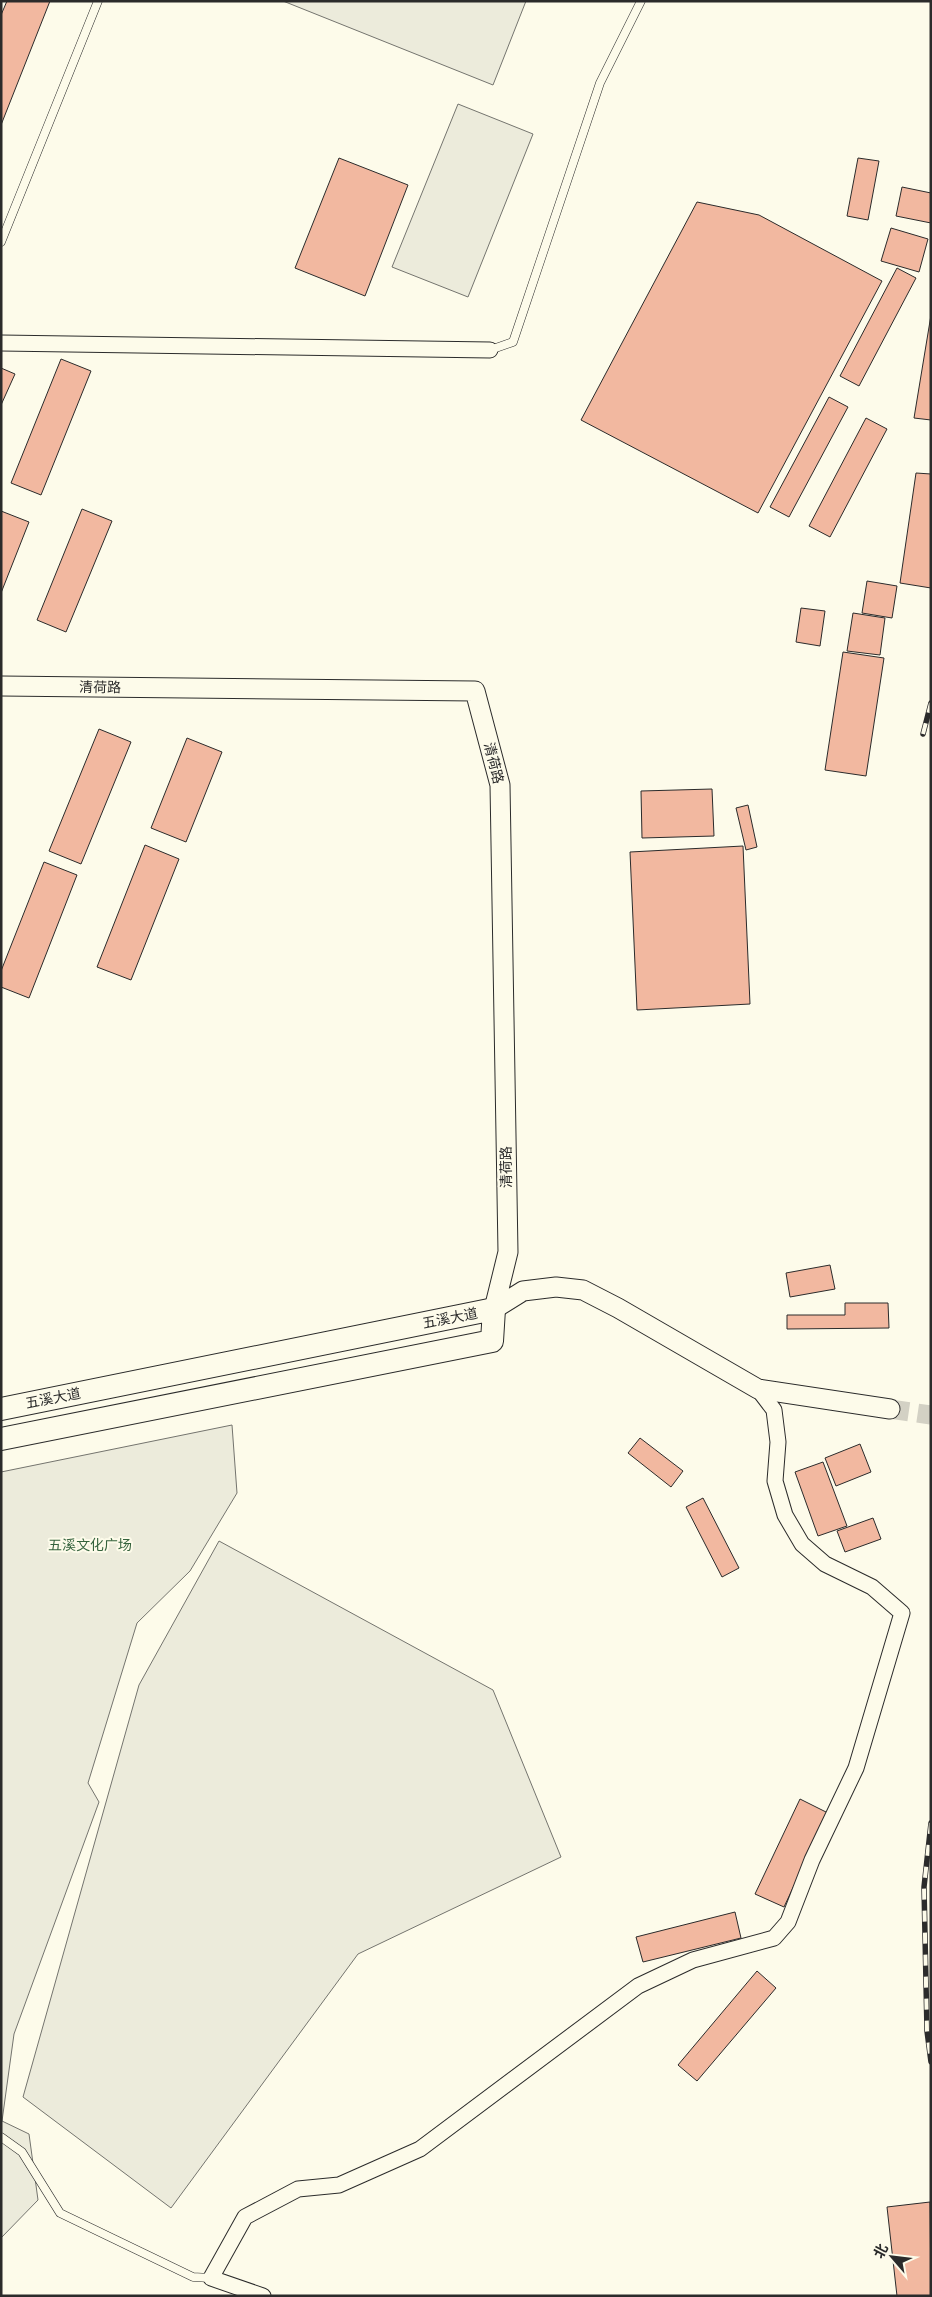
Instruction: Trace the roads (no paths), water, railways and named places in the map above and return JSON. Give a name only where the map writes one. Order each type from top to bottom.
[{"type":"main road","name":"五溪大道","points":[[1,1409],[494,1309],[492,1342],[1,1439]]},
{"type":"street","points":[[1,343],[490,350]]},
{"type":"street","name":"清荷路","points":[[1,686],[475,691],[500,785],[508,1252],[494,1309]]},
{"type":"street","points":[[494,1309],[523,1291],[556,1287],[583,1290],[618,1308],[758,1389],[890,1409]]},
{"type":"street","points":[[263,2296],[211,2278],[245,2217],[298,2189],[339,2185],[420,2149],[638,1986],[693,1960],[774,1938],[788,1922],[812,1860],[856,1768],[902,1613],[872,1587],[825,1564],[802,1544],[785,1515],[775,1481],[778,1442],[774,1410],[758,1389]]},
{"type":"lane","points":[[1,242],[98,1]]},
{"type":"lane","points":[[490,350],[514,342],[600,83],[641,1]]},
{"type":"lane","points":[[1,2137],[22,2152],[60,2213],[193,2277],[211,2278]]},
{"type":"tunnel","points":[[890,1409],[931,1415]]},
{"type":"railway","points":[[923,734],[931,703]]},
{"type":"railway","points":[[931,1823],[924,1887],[927,2031],[931,2062]]},
{"type":"park label","name":"五溪文化广场","points":[[90,1545]]}]
